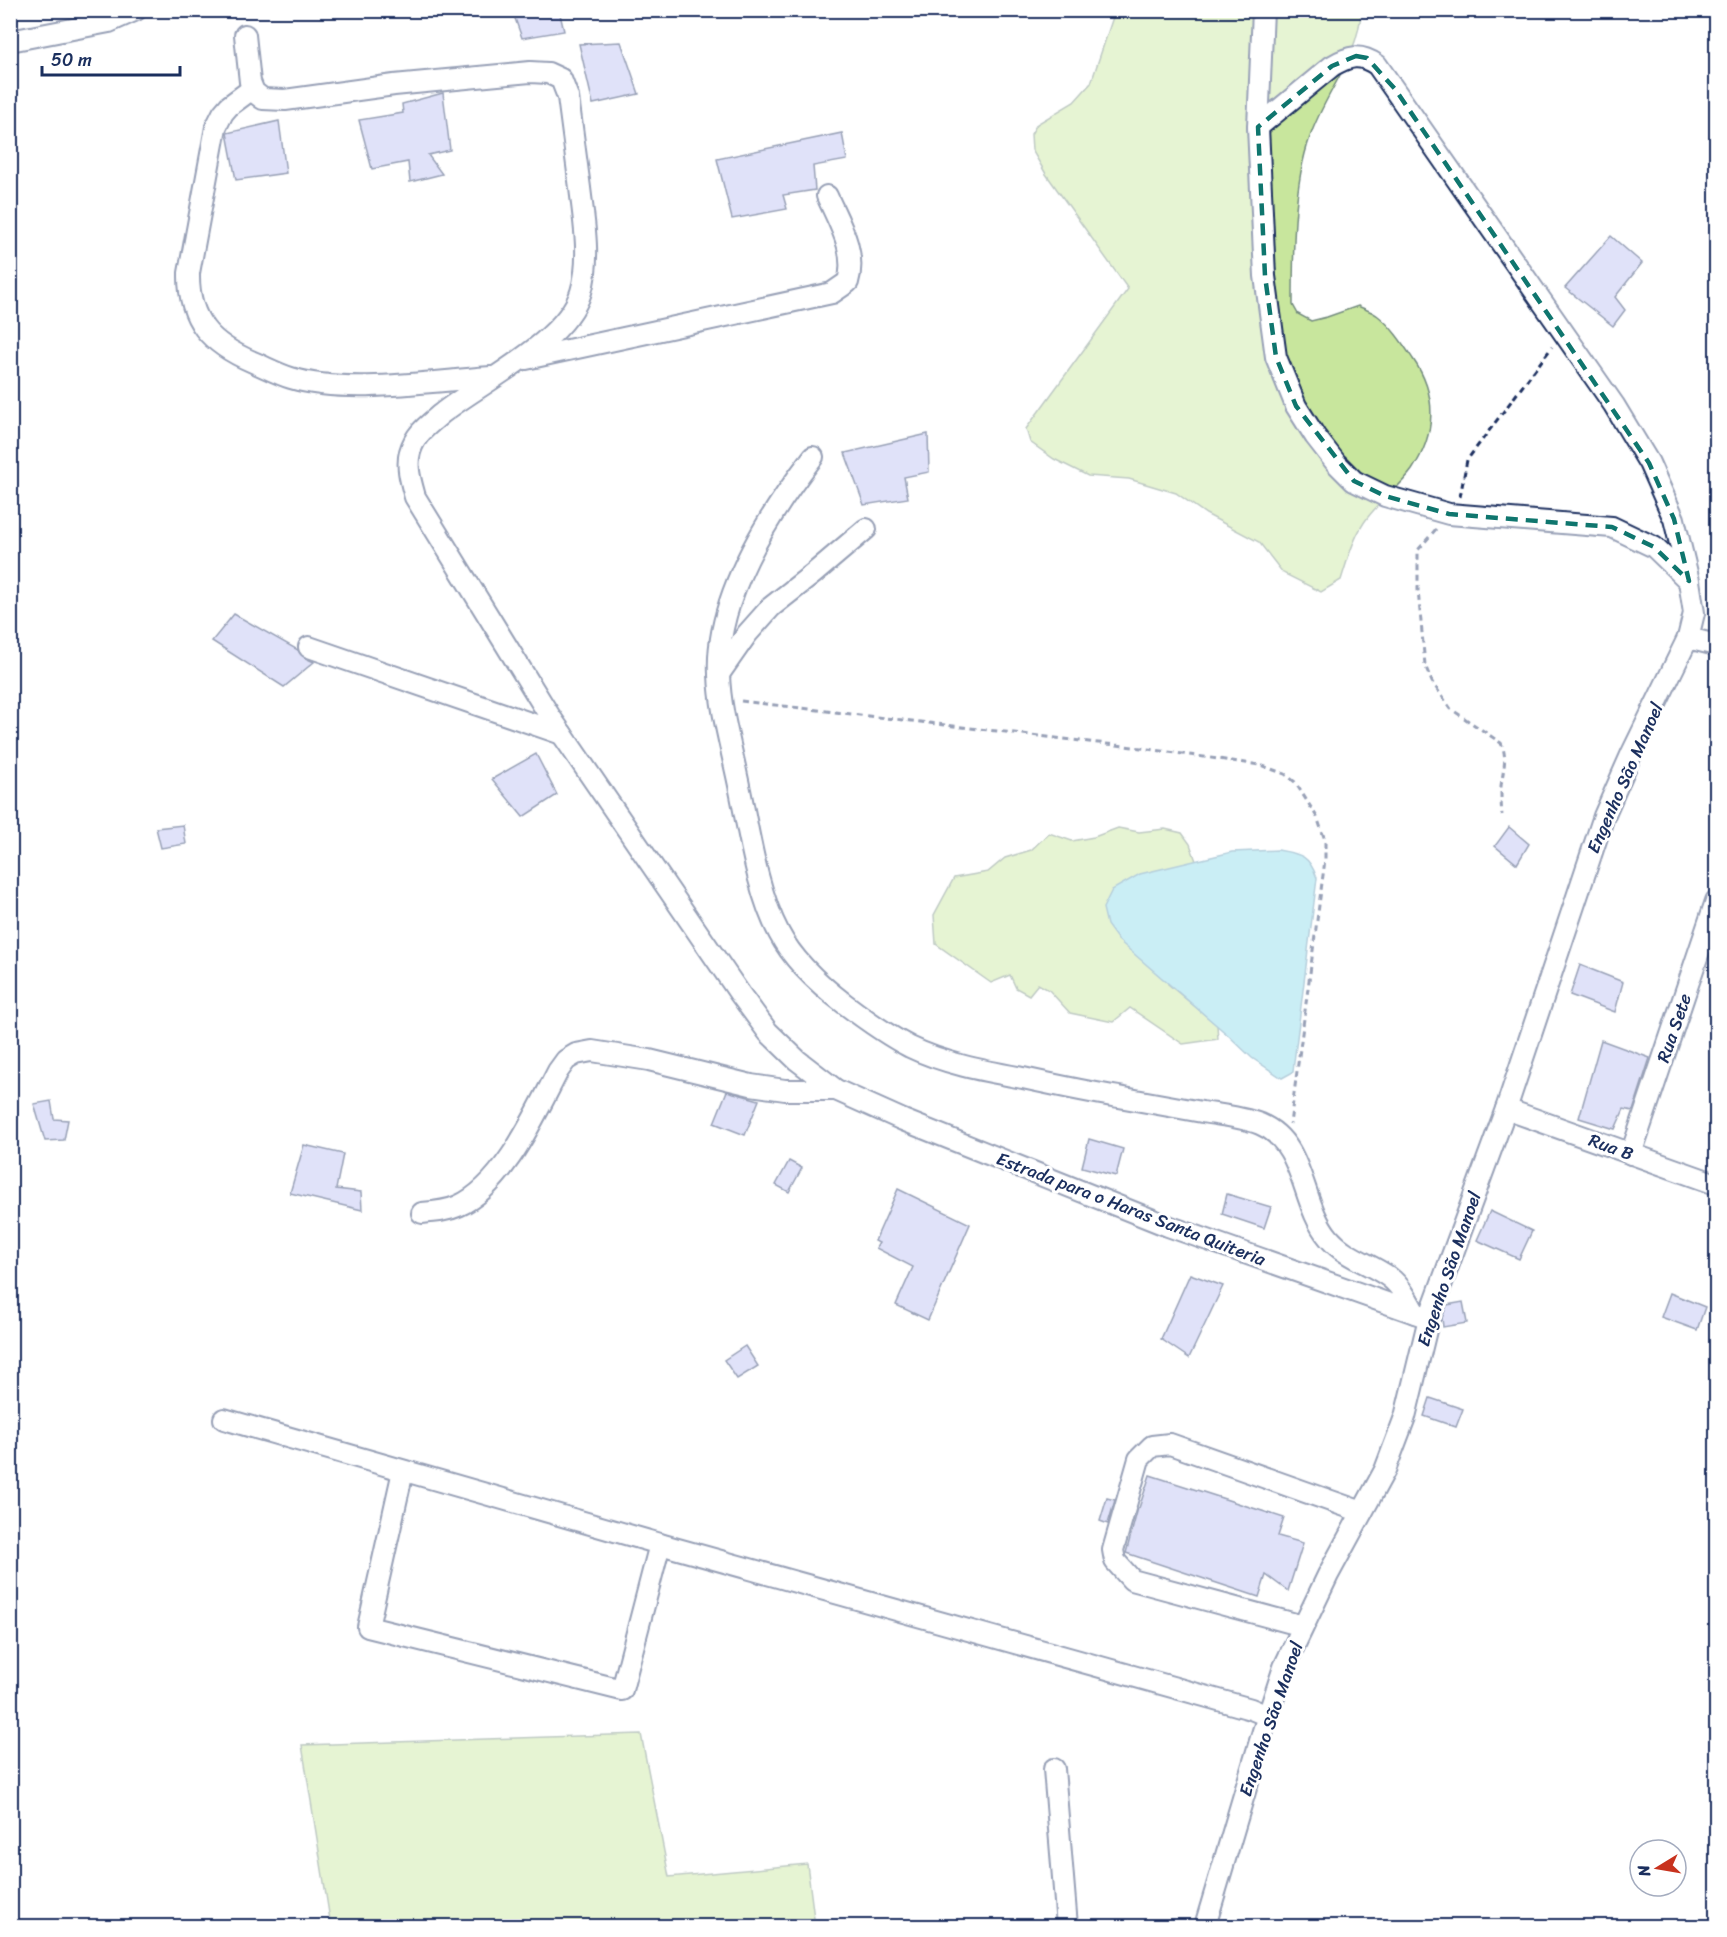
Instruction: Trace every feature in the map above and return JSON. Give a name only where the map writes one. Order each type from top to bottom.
[{"type":"street","points":[[10,41],[109,22],[136,10]]},
{"type":"street","points":[[1263,10],[1257,127],[1265,276],[1276,357],[1296,406],[1336,463],[1354,481],[1385,496],[1449,514],[1612,528],[1654,547],[1689,581]]},
{"type":"street","points":[[245,35],[250,82],[254,92],[263,99],[285,100],[394,85],[530,72],[548,73],[561,79],[568,97],[583,214],[586,255],[580,293],[565,321],[538,347],[452,406],[418,434],[410,453],[409,474],[415,497],[562,734],[740,994],[768,1032],[797,1060],[836,1090]]},
{"type":"street","name":"Engenho São Manoel","points":[[1205,1926],[1284,1667],[1385,1470],[1405,1417],[1422,1316],[1506,1109],[1604,816],[1639,738],[1689,638],[1694,614],[1689,581],[1674,519],[1649,463],[1614,405],[1377,64],[1367,58],[1356,56],[1344,59],[1332,66],[1257,127]]},
{"type":"street","points":[[252,89],[229,106],[216,127],[189,273],[189,289],[200,324],[214,340],[234,354],[290,378],[320,384],[370,386],[494,377]]},
{"type":"street","points":[[517,361],[832,293],[848,282],[852,269],[849,249],[827,196]]},
{"type":"street","points":[[813,457],[773,513],[746,563],[725,618],[720,640],[718,674],[737,775],[764,896],[778,933],[797,960],[826,990],[887,1035],[914,1049],[946,1061],[1261,1125],[1281,1138],[1287,1146],[1297,1164],[1317,1220],[1330,1239],[1351,1257],[1389,1277],[1422,1316]]},
{"type":"street","points":[[718,674],[747,634],[771,608],[866,529]]},
{"type":"street","points":[[1689,638],[1716,645]]},
{"type":"street","points":[[309,647],[562,734]]},
{"type":"street","name":"Rua Sete","points":[[1631,1154],[1716,901]]},
{"type":"street","points":[[423,1213],[444,1211],[461,1205],[480,1192],[512,1156],[558,1071],[566,1059],[576,1054],[592,1051],[649,1060],[751,1085],[785,1090],[836,1090]]},
{"type":"street","name":"Estrada para o Haras Santa Quiteria","points":[[836,1090],[903,1120],[1168,1226],[1422,1316]]},
{"type":"street","name":"Rua B","points":[[1506,1109],[1716,1184]]},
{"type":"street","points":[[224,1419],[660,1544],[1228,1702],[1268,1716]]},
{"type":"street","points":[[1303,1626],[1132,1580],[1115,1561],[1113,1550],[1139,1459],[1152,1446],[1170,1444],[1362,1512]]},
{"type":"street","points":[[403,1471],[368,1627],[622,1690],[660,1544]]},
{"type":"street","points":[[1054,1769],[1067,1926]]},
{"type":"path","points":[[1502,815],[1505,752],[1501,743],[1451,709],[1431,681],[1425,665],[1418,590],[1418,550],[1449,514],[1461,496],[1467,460],[1563,331]]},
{"type":"path","points":[[722,699],[1129,747],[1260,765],[1285,774],[1295,782],[1317,817],[1325,840],[1325,860],[1287,1146]]},
{"type":"highlighted area","points":[[1356,56],[1367,58],[1395,89],[1649,463],[1674,519],[1689,581],[1654,547],[1612,527],[1449,514],[1385,496],[1354,481],[1296,406],[1276,357],[1265,276],[1258,127],[1332,66]]},
{"type":"green space","points":[[1115,11],[1361,11],[1359,28],[1348,60],[1316,121],[1304,156],[1295,219],[1293,305],[1298,314],[1311,321],[1358,306],[1378,316],[1397,336],[1421,373],[1427,386],[1431,414],[1426,443],[1412,470],[1363,524],[1352,547],[1341,580],[1321,592],[1283,573],[1259,542],[1206,514],[1176,493],[1129,479],[1088,476],[1054,459],[1030,442],[1026,429],[1128,289],[1046,174],[1032,150],[1031,134],[1037,124],[1074,102],[1091,83]]},
{"type":"green space","points":[[1118,828],[1139,832],[1165,829],[1182,833],[1205,874],[1168,984],[1217,1025],[1218,1039],[1183,1044],[1130,1008],[1113,1022],[1070,1013],[1049,990],[1038,984],[1029,995],[1016,988],[1010,975],[991,983],[936,944],[934,915],[954,878],[988,872],[1005,858],[1031,850],[1049,833],[1072,841],[1094,837]]},
{"type":"green space","points":[[641,1734],[669,1877],[807,1864],[815,1926],[331,1926],[302,1745]]},
{"type":"water","points":[[1278,850],[1303,857],[1311,864],[1317,878],[1293,1072],[1282,1078],[1252,1058],[1118,940],[1107,925],[1103,908],[1112,890],[1140,874],[1232,852]]},
{"type":"building","points":[[512,10],[559,10],[564,31],[522,38]]},
{"type":"building","points":[[621,42],[639,94],[593,104],[579,44]]},
{"type":"building","points":[[443,93],[450,150],[428,155],[442,174],[410,182],[408,162],[372,169],[359,120],[403,113],[402,104]]},
{"type":"building","points":[[279,121],[286,173],[236,180],[227,133]]},
{"type":"building","points":[[842,133],[847,160],[813,166],[815,190],[783,195],[787,209],[732,219],[717,159]]},
{"type":"building","points":[[1611,236],[1642,263],[1615,297],[1625,310],[1613,326],[1565,288]]},
{"type":"building","points":[[928,434],[929,472],[904,477],[908,498],[864,505],[845,453]]},
{"type":"building","points":[[234,614],[298,650],[305,658],[314,662],[284,687],[212,641]]},
{"type":"building","points":[[536,754],[557,795],[523,817],[492,779]]},
{"type":"building","points":[[183,825],[186,844],[161,848],[156,828]]},
{"type":"building","points":[[1509,827],[1529,844],[1517,864],[1495,846]]},
{"type":"building","points":[[1580,965],[1623,982],[1615,1012],[1570,995]]},
{"type":"building","points":[[1601,1040],[1650,1058],[1633,1111],[1624,1109],[1615,1129],[1579,1118]]},
{"type":"building","points":[[727,1091],[759,1100],[745,1135],[714,1123]]},
{"type":"building","points":[[51,1101],[54,1119],[68,1120],[64,1140],[45,1141],[34,1104]]},
{"type":"building","points":[[1089,1139],[1123,1149],[1116,1176],[1082,1167]]},
{"type":"building","points":[[304,1145],[343,1154],[336,1189],[361,1192],[362,1210],[290,1193]]},
{"type":"building","points":[[789,1161],[802,1168],[789,1192],[776,1185]]},
{"type":"building","points":[[898,1189],[970,1224],[928,1320],[896,1305],[913,1267],[876,1248],[879,1243],[875,1241]]},
{"type":"building","points":[[1227,1194],[1271,1207],[1264,1228],[1222,1214]]},
{"type":"building","points":[[1490,1211],[1532,1231],[1519,1259],[1477,1240]]},
{"type":"building","points":[[1190,1274],[1223,1286],[1189,1358],[1161,1339]]},
{"type":"building","points":[[1670,1293],[1705,1307],[1697,1330],[1661,1317]]},
{"type":"building","points":[[1463,1302],[1467,1323],[1443,1327],[1442,1318],[1447,1305]]},
{"type":"building","points":[[745,1346],[758,1366],[737,1379],[724,1360]]},
{"type":"building","points":[[1430,1398],[1463,1409],[1456,1427],[1424,1416]]},
{"type":"building","points":[[1150,1475],[1284,1518],[1278,1536],[1303,1543],[1288,1591],[1266,1575],[1259,1597],[1126,1553]]},
{"type":"building","points":[[1107,1498],[1115,1500],[1108,1524],[1100,1521]]}]
